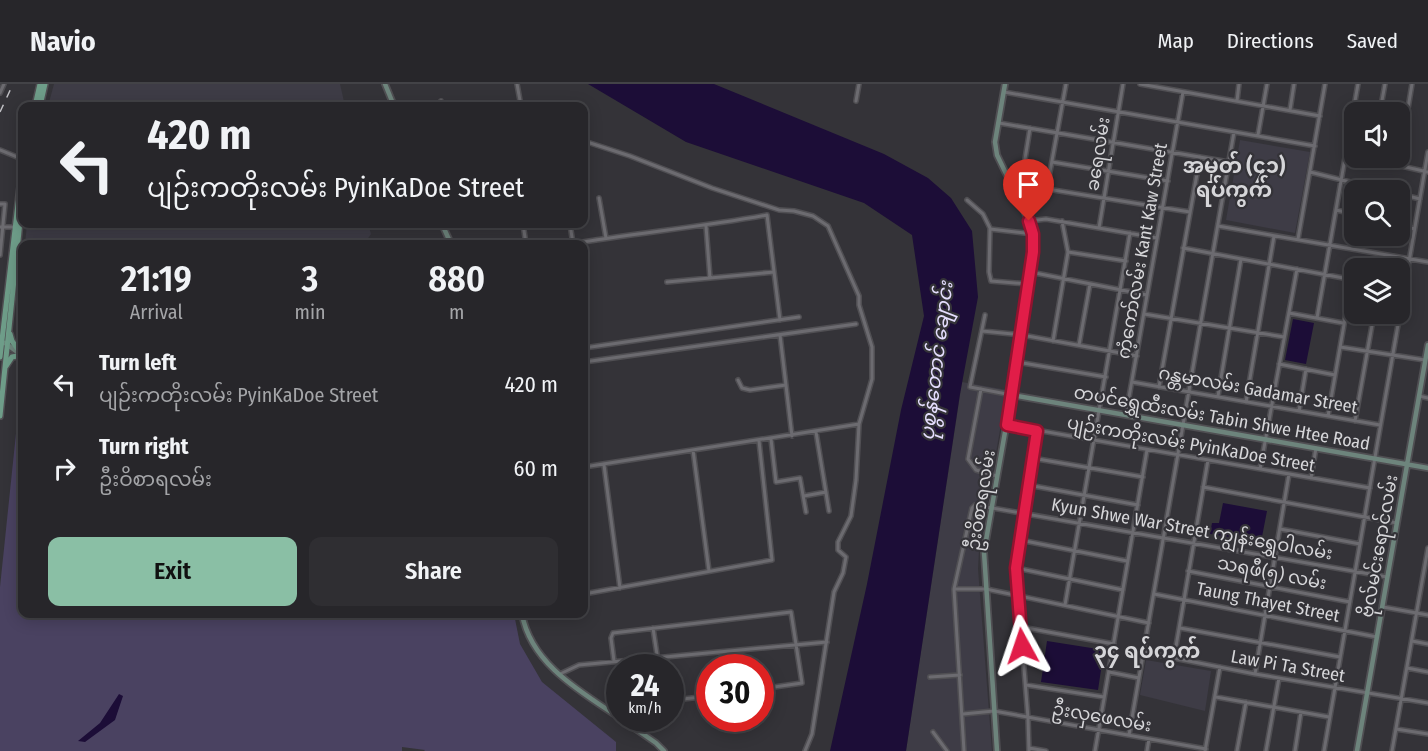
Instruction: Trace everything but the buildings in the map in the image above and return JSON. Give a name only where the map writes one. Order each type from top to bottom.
[{"type":"main road","points":[[36,102],[40,84]]},
{"type":"main road","points":[[41,102],[45,84]]},
{"type":"main road","points":[[385,84],[392,102]]},
{"type":"main road","name":"ဦးဝိစာရလမ်း","points":[[997,751],[984,552],[1022,335],[1033,234],[997,155],[995,142],[1005,84]]},
{"type":"main road","points":[[0,357],[7,323],[18,216]]},
{"type":"main road","points":[[18,223],[7,295],[7,323],[12,341],[18,349]]},
{"type":"main road","points":[[0,328],[7,323]]},
{"type":"main road","points":[[3,342],[18,352]]},
{"type":"main road","points":[[0,416],[4,370],[3,342]]},
{"type":"main road","name":"ဗိုလ်မင်းရောင်လမ်း","points":[[1358,751],[1428,345]]},
{"type":"main road","points":[[4,370],[12,357],[18,356]]},
{"type":"main road","name":"တပင်ရွှေထီးလမ်း Tabin Shwe Htee Road","points":[[1012,395],[1428,468]]},
{"type":"main road","points":[[524,618],[540,653],[559,675],[606,708]]},
{"type":"main road","points":[[639,732],[664,751]]},
{"type":"street","points":[[0,93],[4,84]]},
{"type":"street","points":[[517,84],[520,102]]},
{"type":"street","points":[[856,101],[859,84]]},
{"type":"street","points":[[1047,188],[1066,84]]},
{"type":"street","name":"ခရေလမ်း","points":[[1099,228],[1123,84]]},
{"type":"street","points":[[1140,84],[1320,116]]},
{"type":"street","points":[[1237,101],[1239,84]]},
{"type":"street","points":[[1258,136],[1267,84]]},
{"type":"street","points":[[1290,110],[1294,84]]},
{"type":"street","points":[[1298,239],[1325,84]]},
{"type":"street","points":[[1355,102],[1358,84]]},
{"type":"street","points":[[1382,102],[1385,84]]},
{"type":"street","points":[[1409,102],[1412,84]]},
{"type":"street","points":[[1004,92],[1315,146]]},
{"type":"street","name":"ကံ့ကော်လမ်း Kant Kaw Street","points":[[1126,414],[1184,92]]},
{"type":"street","points":[[999,123],[1229,162]]},
{"type":"street","points":[[1021,184],[1030,128]]},
{"type":"street","points":[[1129,735],[1234,132]]},
{"type":"street","points":[[588,142],[712,188],[768,206],[813,216],[828,226],[859,296],[859,305],[872,347],[872,379],[859,424],[856,480],[851,516],[838,542],[838,550],[846,557],[843,573],[834,592],[812,734],[805,751]]},
{"type":"street","points":[[0,150],[18,157]]},
{"type":"street","points":[[1428,152],[1410,260],[1428,262]]},
{"type":"street","points":[[1159,387],[1200,157]]},
{"type":"street","points":[[1053,162],[1168,181]]},
{"type":"street","points":[[1317,318],[1344,164]]},
{"type":"street","points":[[1410,168],[1426,171]]},
{"type":"street","points":[[1310,172],[1344,182]]},
{"type":"street","points":[[1010,183],[1190,212]]},
{"type":"street","points":[[1410,196],[1420,199]]},
{"type":"street","points":[[600,198],[606,238]]},
{"type":"street","points":[[967,200],[983,214],[990,229],[989,272],[991,281],[1028,285]]},
{"type":"street","points":[[0,204],[5,204],[0,255]]},
{"type":"street","points":[[1336,210],[1344,212]]},
{"type":"street","points":[[588,241],[706,226],[767,215],[780,320]]},
{"type":"street","points":[[1029,221],[1046,219],[1062,221],[1157,238]]},
{"type":"street","points":[[1053,341],[1068,252],[1062,221]]},
{"type":"street","points":[[706,226],[710,278]]},
{"type":"street","points":[[1218,226],[1399,258]]},
{"type":"street","points":[[2,227],[17,228]]},
{"type":"street","points":[[1410,228],[1414,229]]},
{"type":"street","points":[[990,229],[1033,234]]},
{"type":"street","points":[[1065,605],[1130,233]]},
{"type":"street","points":[[1246,402],[1274,236]]},
{"type":"street","points":[[1183,248],[1344,278]]},
{"type":"street","points":[[1068,252],[1126,261]]},
{"type":"street","points":[[1218,397],[1241,259]]},
{"type":"street","points":[[1260,469],[1297,269]]},
{"type":"street","points":[[667,282],[774,272]]},
{"type":"street","points":[[1030,272],[1148,295]]},
{"type":"street","points":[[1079,345],[1090,284]]},
{"type":"street","points":[[0,294],[7,295]]},
{"type":"street","points":[[1289,313],[1344,323],[1328,416]]},
{"type":"street","points":[[1144,314],[1284,337]]},
{"type":"street","points":[[985,315],[970,387],[1012,395]]},
{"type":"street","points":[[588,347],[799,316]]},
{"type":"street","points":[[588,361],[856,324]]},
{"type":"street","points":[[1355,420],[1372,324]]},
{"type":"street","points":[[1324,751],[1399,324]]},
{"type":"street","points":[[982,331],[1022,335],[1137,356]]},
{"type":"street","points":[[780,335],[792,436]]},
{"type":"street","points":[[1340,347],[1425,360]]},
{"type":"street","points":[[1017,362],[1106,377]]},
{"type":"street","points":[[1279,364],[1335,375]]},
{"type":"street","points":[[1299,411],[1306,369]]},
{"type":"street","points":[[738,380],[742,387],[750,390],[786,385]]},
{"type":"street","name":"ဂန္တမာလမ်း Gadamar Street","points":[[1132,382],[1380,425]]},
{"type":"street","points":[[981,389],[968,459],[976,470],[998,476]]},
{"type":"street","points":[[1419,396],[1428,398]]},
{"type":"street","points":[[588,467],[859,424]]},
{"type":"street","name":"ပျဉ်းကတိုးလမ်း PyinKaDoe Street","points":[[1007,425],[1370,488]]},
{"type":"street","points":[[1037,431],[1016,568],[1029,749],[1046,751]]},
{"type":"street","points":[[816,432],[829,511]]},
{"type":"street","points":[[771,439],[776,482],[800,478],[806,512]]},
{"type":"street","points":[[588,593],[772,560],[759,441]]},
{"type":"street","points":[[1311,478],[1316,448]]},
{"type":"street","points":[[693,450],[709,571]]},
{"type":"street","points":[[1095,751],[1147,450]]},
{"type":"street","points":[[1032,458],[1143,477]]},
{"type":"street","points":[[1174,658],[1208,460]]},
{"type":"street","points":[[604,465],[620,588]]},
{"type":"street","points":[[1256,674],[1289,474]]},
{"type":"street","points":[[1028,485],[1138,505]]},
{"type":"street","points":[[1203,487],[1397,523]]},
{"type":"street","points":[[803,496],[826,492]]},
{"type":"street","points":[[964,751],[954,589],[972,508],[975,505],[993,507]]},
{"type":"street","name":"Kyun Shwe War Street ကျွန်းရွှေဝါလမ်း","points":[[993,507],[1387,577]]},
{"type":"street","points":[[1280,529],[1360,544]]},
{"type":"street","points":[[1020,540],[1128,561]]},
{"type":"street","points":[[1392,751],[1428,548]]},
{"type":"street","points":[[1016,568],[1123,590]]},
{"type":"street","name":"သရဖီ(၅) လမ်း","points":[[1188,571],[1350,602]]},
{"type":"street","points":[[1421,585],[1428,586]]},
{"type":"street","points":[[954,589],[986,589],[1149,622]]},
{"type":"street","name":"Taung Thayet Street","points":[[1154,594],[1377,637]]},
{"type":"street","points":[[1382,607],[1428,615]]},
{"type":"street","points":[[613,654],[611,638],[613,633],[790,612],[792,613],[802,683],[774,687]]},
{"type":"street","points":[[1020,627],[1114,644]]},
{"type":"street","points":[[653,628],[657,654]]},
{"type":"street","points":[[1179,628],[1340,657]]},
{"type":"street","points":[[1412,641],[1428,644]]},
{"type":"street","points":[[684,654],[827,642]]},
{"type":"street","name":"Law Pi Ta Street","points":[[1143,652],[1428,704]]},
{"type":"street","points":[[559,675],[574,666],[606,662]]},
{"type":"street","points":[[1206,750],[1220,667]]},
{"type":"street","points":[[1407,668],[1428,672]]},
{"type":"street","points":[[1109,672],[1139,678]]},
{"type":"street","points":[[930,677],[960,675]]},
{"type":"street","points":[[1266,751],[1279,678]]},
{"type":"street","points":[[1026,685],[1104,697]]},
{"type":"street","points":[[1216,697],[1329,717]]},
{"type":"street","points":[[1238,751],[1246,702]]},
{"type":"street","name":"ဦးလှဖေလမ်း","points":[[963,714],[994,711],[1206,750]]},
{"type":"street","points":[[1295,751],[1301,712]]},
{"type":"street","points":[[1396,729],[1428,734]]},
{"type":"street","points":[[933,732],[947,751]]},
{"type":"street","points":[[1147,751],[1149,739]]},
{"type":"street","points":[[937,751],[944,747]]},
{"type":"shaded area","points":[[54,84],[340,84],[344,102],[49,102]]},
{"type":"shaded area","points":[[1240,140],[1310,152],[1295,233],[1226,220]]},
{"type":"shaded area","points":[[27,228],[369,228],[371,234],[367,240],[25,240]]},
{"type":"shaded area","points":[[962,382],[1007,390],[979,550],[978,569],[992,751],[906,751]]},
{"type":"shaded area","points":[[18,414],[18,618],[515,618],[520,644],[542,682],[616,742],[616,751],[424,751],[402,747],[402,751],[0,751],[0,587]]},
{"type":"shaded area","points":[[1146,660],[1211,671],[1205,711],[1140,695]]},
{"type":"water","name":"ပုစွန်တောင် ချောင်း","points":[[588,84],[714,84],[884,154],[928,178],[951,198],[972,231],[978,297],[960,394],[906,751],[830,751],[867,584],[901,410],[924,316],[912,235],[864,203],[686,142]]},
{"type":"water","points":[[1293,319],[1314,323],[1306,364],[1285,360]]},
{"type":"water","points":[[1223,503],[1267,511],[1261,542],[1210,534],[1212,523],[1219,523]]},
{"type":"water","points":[[1047,641],[1104,650],[1098,690],[1041,682]]},
{"type":"water","points":[[119,694],[123,696],[115,720],[85,742],[78,741],[100,723]]},
{"type":"railway","points":[[0,112],[13,84]]},
{"type":"district","name":"အမှတ် (၄၁) ရပ်ကွက်","points":[[1234,178]]},
{"type":"district","name":"၃၄ ရပ်ကွက်","points":[[1147,651]]},
{"type":"route","points":[[1022,646],[1016,568],[1037,431],[1007,425],[1033,252],[1033,234],[1029,221]]}]
